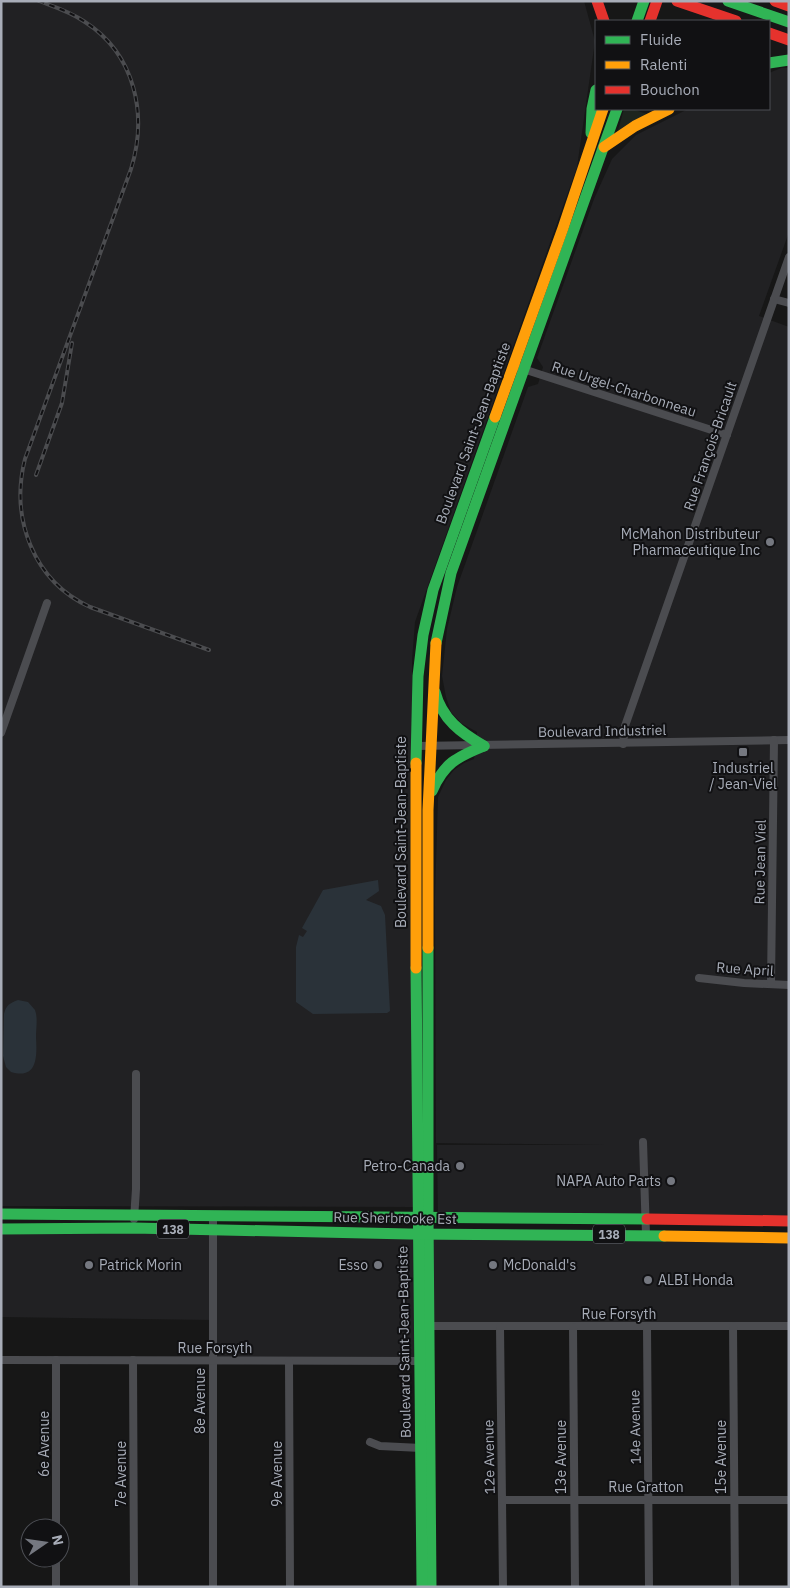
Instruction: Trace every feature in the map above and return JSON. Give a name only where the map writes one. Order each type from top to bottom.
[{"type":"main road","points":[[597,1],[604,20]]},
{"type":"main road","points":[[651,17],[657,1]]},
{"type":"main road","points":[[677,1],[733,20]]},
{"type":"main road","points":[[728,1],[789,22]]},
{"type":"main road","points":[[775,1],[789,6]]},
{"type":"main road","points":[[637,20],[642,5]]},
{"type":"main road","points":[[696,8],[704,20]]},
{"type":"main road","points":[[770,33],[789,40]]},
{"type":"main road","points":[[770,63],[789,60]]},
{"type":"main road","points":[[591,143],[592,109],[595,95]]},
{"type":"main road","name":"Boulevard Saint-Jean-Baptiste","points":[[423,1217],[416,1040],[436,637],[451,573],[591,143],[604,110]]},
{"type":"main road","name":"Boulevard Saint-Jean-Baptiste","points":[[422,1587],[425,1449],[423,1217],[429,1040],[423,909],[415,818],[418,676],[423,635],[433,590],[617,110]]},
{"type":"main road","points":[[604,147],[630,129],[667,110]]},
{"type":"main road","points":[[433,679],[435,696],[440,709],[460,732],[484,746]]},
{"type":"main road","points":[[428,810],[431,793],[437,778],[451,761],[484,746]]},
{"type":"main road","points":[[416,1040],[429,1040]]},
{"type":"main road","points":[[416,1074],[428,1074]]},
{"type":"main road","name":"Rue Sherbrooke Est","points":[[1,1214],[789,1221]]},
{"type":"main road","points":[[56,1229],[57,1214]]},
{"type":"main road","points":[[89,1215],[91,1228]]},
{"type":"main road","points":[[305,1232],[306,1216]]},
{"type":"main road","points":[[565,1218],[565,1234]]},
{"type":"main road","points":[[708,1220],[708,1235]]},
{"type":"main road","points":[[755,1221],[755,1237]]},
{"type":"main road","name":"Rue Sherbrooke Est","points":[[1,1229],[134,1228],[423,1234],[708,1235],[789,1238]]},
{"type":"main road","name":"Boulevard Saint-Jean-Baptiste","points":[[425,1449],[431,1587]]},
{"type":"street","name":"Rue François-Bricault","points":[[623,744],[625,726],[789,257]]},
{"type":"street","points":[[774,299],[789,303]]},
{"type":"street","name":"Rue Urgel-Charbonneau","points":[[519,368],[727,435]]},
{"type":"street","points":[[1,733],[47,603]]},
{"type":"street","name":"Rue Jean Viel","points":[[771,984],[774,740]]},
{"type":"street","name":"Boulevard Industriel","points":[[416,746],[789,740]]},
{"type":"street","name":"Rue April","points":[[699,978],[789,985]]},
{"type":"street","points":[[134,1228],[136,1074]]},
{"type":"street","points":[[643,1142],[646,1235]]},
{"type":"street","name":"8e Avenue","points":[[212,1215],[213,1587]]},
{"type":"street","name":"Rue Forsyth","points":[[425,1326],[789,1326]]},
{"type":"street","name":"12e Avenue","points":[[500,1326],[503,1587]]},
{"type":"street","name":"15e Avenue","points":[[733,1326],[735,1587]]},
{"type":"street","name":"13e Avenue","points":[[573,1327],[575,1587]]},
{"type":"street","name":"14e Avenue","points":[[647,1327],[649,1587]]},
{"type":"street","name":"Rue Forsyth","points":[[1,1360],[425,1361]]},
{"type":"street","name":"6e Avenue","points":[[56,1360],[56,1518]]},
{"type":"street","name":"7e Avenue","points":[[133,1360],[134,1587]]},
{"type":"street","name":"9e Avenue","points":[[289,1361],[290,1587]]},
{"type":"street","points":[[370,1442],[380,1446],[425,1449]]},
{"type":"street","name":"Rue Gratton","points":[[502,1500],[789,1500]]},
{"type":"street","points":[[56,1568],[56,1587]]},
{"type":"shaded area","points":[[1,1],[584,1],[595,41],[577,167],[415,622],[412,660],[413,1077],[416,1207],[1,1206]]},
{"type":"shaded area","points":[[781,68],[789,68],[789,232],[759,316],[789,327],[789,1221],[438,1218],[437,1145],[604,1145],[436,1143],[435,898],[438,797],[446,780],[454,770],[474,759],[477,732],[461,723],[451,712],[442,676],[447,629],[457,587],[528,387],[538,384],[543,367],[537,358],[594,199],[612,159],[636,135],[686,110],[770,110],[770,73]]},
{"type":"shaded area","points":[[624,110],[635,110],[647,114],[619,132]]},
{"type":"shaded area","points":[[378,880],[379,891],[366,900],[381,906],[385,915],[390,1011],[387,1013],[313,1014],[296,1002],[296,947],[299,935],[303,937],[307,931],[302,928],[323,890]]},
{"type":"shaded area","points":[[18,1000],[28,1002],[35,1010],[37,1020],[36,1059],[31,1069],[26,1073],[20,1074],[11,1072],[6,1067],[3,1056],[4,1014],[9,1005]]},
{"type":"shaded area","points":[[1,1229],[789,1238],[789,1326],[430,1326],[429,1361],[213,1361],[212,1320],[1,1317]]},
{"type":"railway","points":[[39,1],[80,18],[102,35],[116,51],[126,68],[133,87],[138,127],[131,169],[25,459],[21,481],[24,525],[30,545],[40,564],[70,596],[90,607],[209,650]]},
{"type":"railway","points":[[36,475],[62,403],[72,343]]},
{"type":"traffic: fast","points":[[637,20],[644,1]]},
{"type":"traffic: fast","points":[[728,1],[789,22]]},
{"type":"traffic: fast","points":[[770,63],[789,60]]},
{"type":"traffic: fast","points":[[591,133],[592,109],[595,95]]},
{"type":"traffic: fast","points":[[436,643],[451,573],[617,110]]},
{"type":"traffic: fast","points":[[416,763],[418,676],[423,635],[433,590],[495,417]]},
{"type":"traffic: fast","points":[[435,692],[438,702],[448,718],[460,730],[484,746]]},
{"type":"traffic: fast","points":[[432,791],[441,774],[452,762],[484,746]]},
{"type":"traffic: fast","points":[[428,948],[431,1587]]},
{"type":"traffic: fast","points":[[416,968],[422,1587]]},
{"type":"traffic: fast","points":[[1,1214],[647,1219]]},
{"type":"traffic: fast","points":[[1,1229],[134,1228],[409,1234],[664,1236]]},
{"type":"traffic: slow","points":[[495,417],[563,228],[603,110]]},
{"type":"traffic: slow","points":[[604,147],[635,126],[667,110]]},
{"type":"traffic: slow","points":[[428,948],[428,810],[436,643]]},
{"type":"traffic: slow","points":[[416,763],[416,968]]},
{"type":"traffic: slow","points":[[664,1236],[789,1238]]},
{"type":"traffic: jam","points":[[597,1],[604,20]]},
{"type":"traffic: jam","points":[[650,20],[657,1]]},
{"type":"traffic: jam","points":[[677,1],[733,20]]},
{"type":"traffic: jam","points":[[775,1],[789,6]]},
{"type":"traffic: jam","points":[[770,33],[789,40]]},
{"type":"traffic: jam","points":[[647,1219],[789,1221]]},
{"type":"place","name":"McMahon Distributeur Pharmaceutique Inc","points":[[770,542]]},
{"type":"place","name":"Industriel / Jean-Viel","points":[[743,752]]},
{"type":"place","name":"Petro-Canada","points":[[460,1166]]},
{"type":"place","name":"NAPA Auto Parts","points":[[671,1181]]},
{"type":"place","name":"Patrick Morin","points":[[89,1265]]},
{"type":"place","name":"Esso","points":[[378,1265]]},
{"type":"place","name":"McDonald's","points":[[493,1265]]},
{"type":"place","name":"ALBI Honda","points":[[648,1280]]}]
